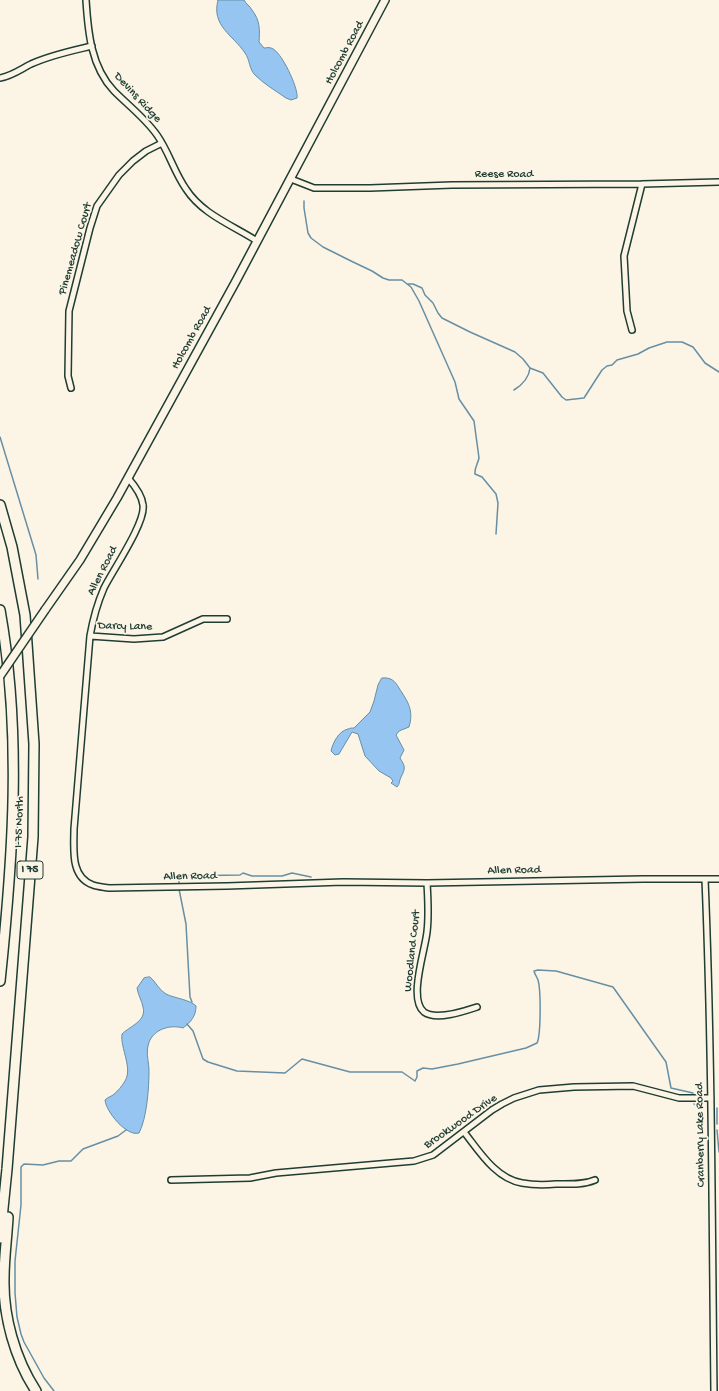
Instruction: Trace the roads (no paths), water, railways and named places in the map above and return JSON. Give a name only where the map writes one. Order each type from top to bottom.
[{"type":"highway","name":"I-75 North","points":[[0,505],[12,547],[24,616],[34,744],[33,837],[7,1169],[0,1238]]},
{"type":"highway","name":"I 75","points":[[0,610],[12,703],[14,745],[14,811],[0,981]]},
{"type":"highway","points":[[7,1169],[9,1200],[4,1278],[6,1311],[23,1368],[36,1391]]},
{"type":"street","name":"Devins Ridge","points":[[86,0],[95,62],[101,74],[113,90],[147,123],[162,143],[186,189],[199,205],[256,241]]},
{"type":"street","name":"Holcomb Road","points":[[0,676],[80,560],[117,498],[291,179],[385,0]]},
{"type":"street","points":[[0,78],[8,76],[52,55],[92,46]]},
{"type":"street","name":"Pinemeadow Court","points":[[71,388],[68,376],[69,311],[97,206],[119,175],[133,161],[146,151],[162,143]]},
{"type":"street","name":"Reese Road","points":[[291,179],[314,188],[719,182]]},
{"type":"street","points":[[632,330],[627,311],[624,256],[642,184]]},
{"type":"street","name":"Allen Road","points":[[128,478],[142,499],[144,506],[143,514],[104,588],[97,606],[90,636],[73,856],[77,871],[83,879],[93,885],[109,888],[342,882],[427,883],[719,879]]},
{"type":"street","name":"Darcy Lane","points":[[90,636],[134,639],[163,637],[203,619],[227,619]]},
{"type":"street","name":"Cranberry Lake Road","points":[[704,880],[709,988],[714,1391]]},
{"type":"street","name":"Woodland Court","points":[[427,883],[427,932],[418,979],[418,1002],[420,1008],[427,1014],[438,1016],[458,1013],[478,1007]]},
{"type":"street","name":"Brookwood Drive","points":[[172,1180],[250,1178],[276,1173],[414,1162],[433,1155],[492,1110],[514,1098],[539,1090],[552,1088],[633,1086],[679,1098],[711,1098]]},
{"type":"street","points":[[464,1132],[499,1173],[520,1183],[536,1185],[578,1184],[595,1180]]},
{"type":"water","points":[[218,0],[244,0],[250,7],[258,21],[259,42],[264,48],[271,48],[280,55],[292,79],[297,93],[297,98],[291,100],[286,98],[253,73],[245,53],[224,30],[220,23],[217,9]]},
{"type":"water","points":[[382,678],[390,679],[396,683],[409,706],[411,716],[409,727],[399,731],[396,735],[404,750],[400,758],[404,765],[404,771],[397,787],[391,783],[393,781],[391,778],[379,771],[365,756],[358,734],[352,732],[339,754],[335,755],[331,751],[339,734],[350,728],[354,728],[370,712],[378,685]]},
{"type":"water","points":[[150,977],[166,994],[194,1004],[196,1006],[196,1010],[192,1018],[183,1028],[172,1027],[161,1030],[157,1032],[150,1040],[147,1049],[149,1078],[146,1111],[139,1133],[134,1133],[123,1127],[113,1117],[106,1105],[105,1100],[118,1090],[127,1076],[128,1070],[122,1034],[137,1023],[143,1016],[144,1012],[142,1002],[137,988],[144,978]]},
{"type":"waterway","points":[[304,201],[308,233],[311,238],[323,247],[383,278],[389,280],[402,280],[411,287],[419,301],[455,382],[459,399],[474,421],[479,458],[475,474],[482,477],[496,494],[498,503],[496,534]]},
{"type":"waterway","points":[[407,284],[413,284],[422,288],[425,295],[433,303],[442,318],[515,352],[530,368],[543,373],[566,400],[584,398],[602,370],[607,366],[612,365],[617,360],[638,354],[649,348],[667,342],[682,342],[693,347],[705,363],[719,372]]},
{"type":"waterway","points":[[514,390],[525,381],[530,368]]},
{"type":"waterway","points":[[0,437],[36,555],[38,579]]},
{"type":"waterway","points":[[179,885],[179,876],[240,875],[243,873],[252,876],[282,876],[292,873],[311,877]]},
{"type":"waterway","points":[[179,889],[186,924],[190,997],[192,1002]]},
{"type":"waterway","points":[[187,1024],[193,1031],[203,1059],[237,1071],[285,1073],[302,1059],[350,1072],[402,1072],[415,1081],[417,1071],[423,1068],[432,1069],[458,1064],[526,1048],[537,1043],[540,1022],[540,993],[538,980],[534,971],[556,971],[613,987],[666,1062],[671,1088],[693,1093]]},
{"type":"waterway","points":[[694,1104],[700,1109]]},
{"type":"waterway","points":[[717,1108],[717,1124]]},
{"type":"waterway","points":[[54,1391],[44,1378],[24,1342],[17,1317],[15,1261],[21,1205],[21,1167],[24,1164],[43,1165],[59,1161],[71,1161],[83,1149],[118,1136],[126,1130]]},
{"type":"waterway","points":[[717,1130],[719,1152]]}]
